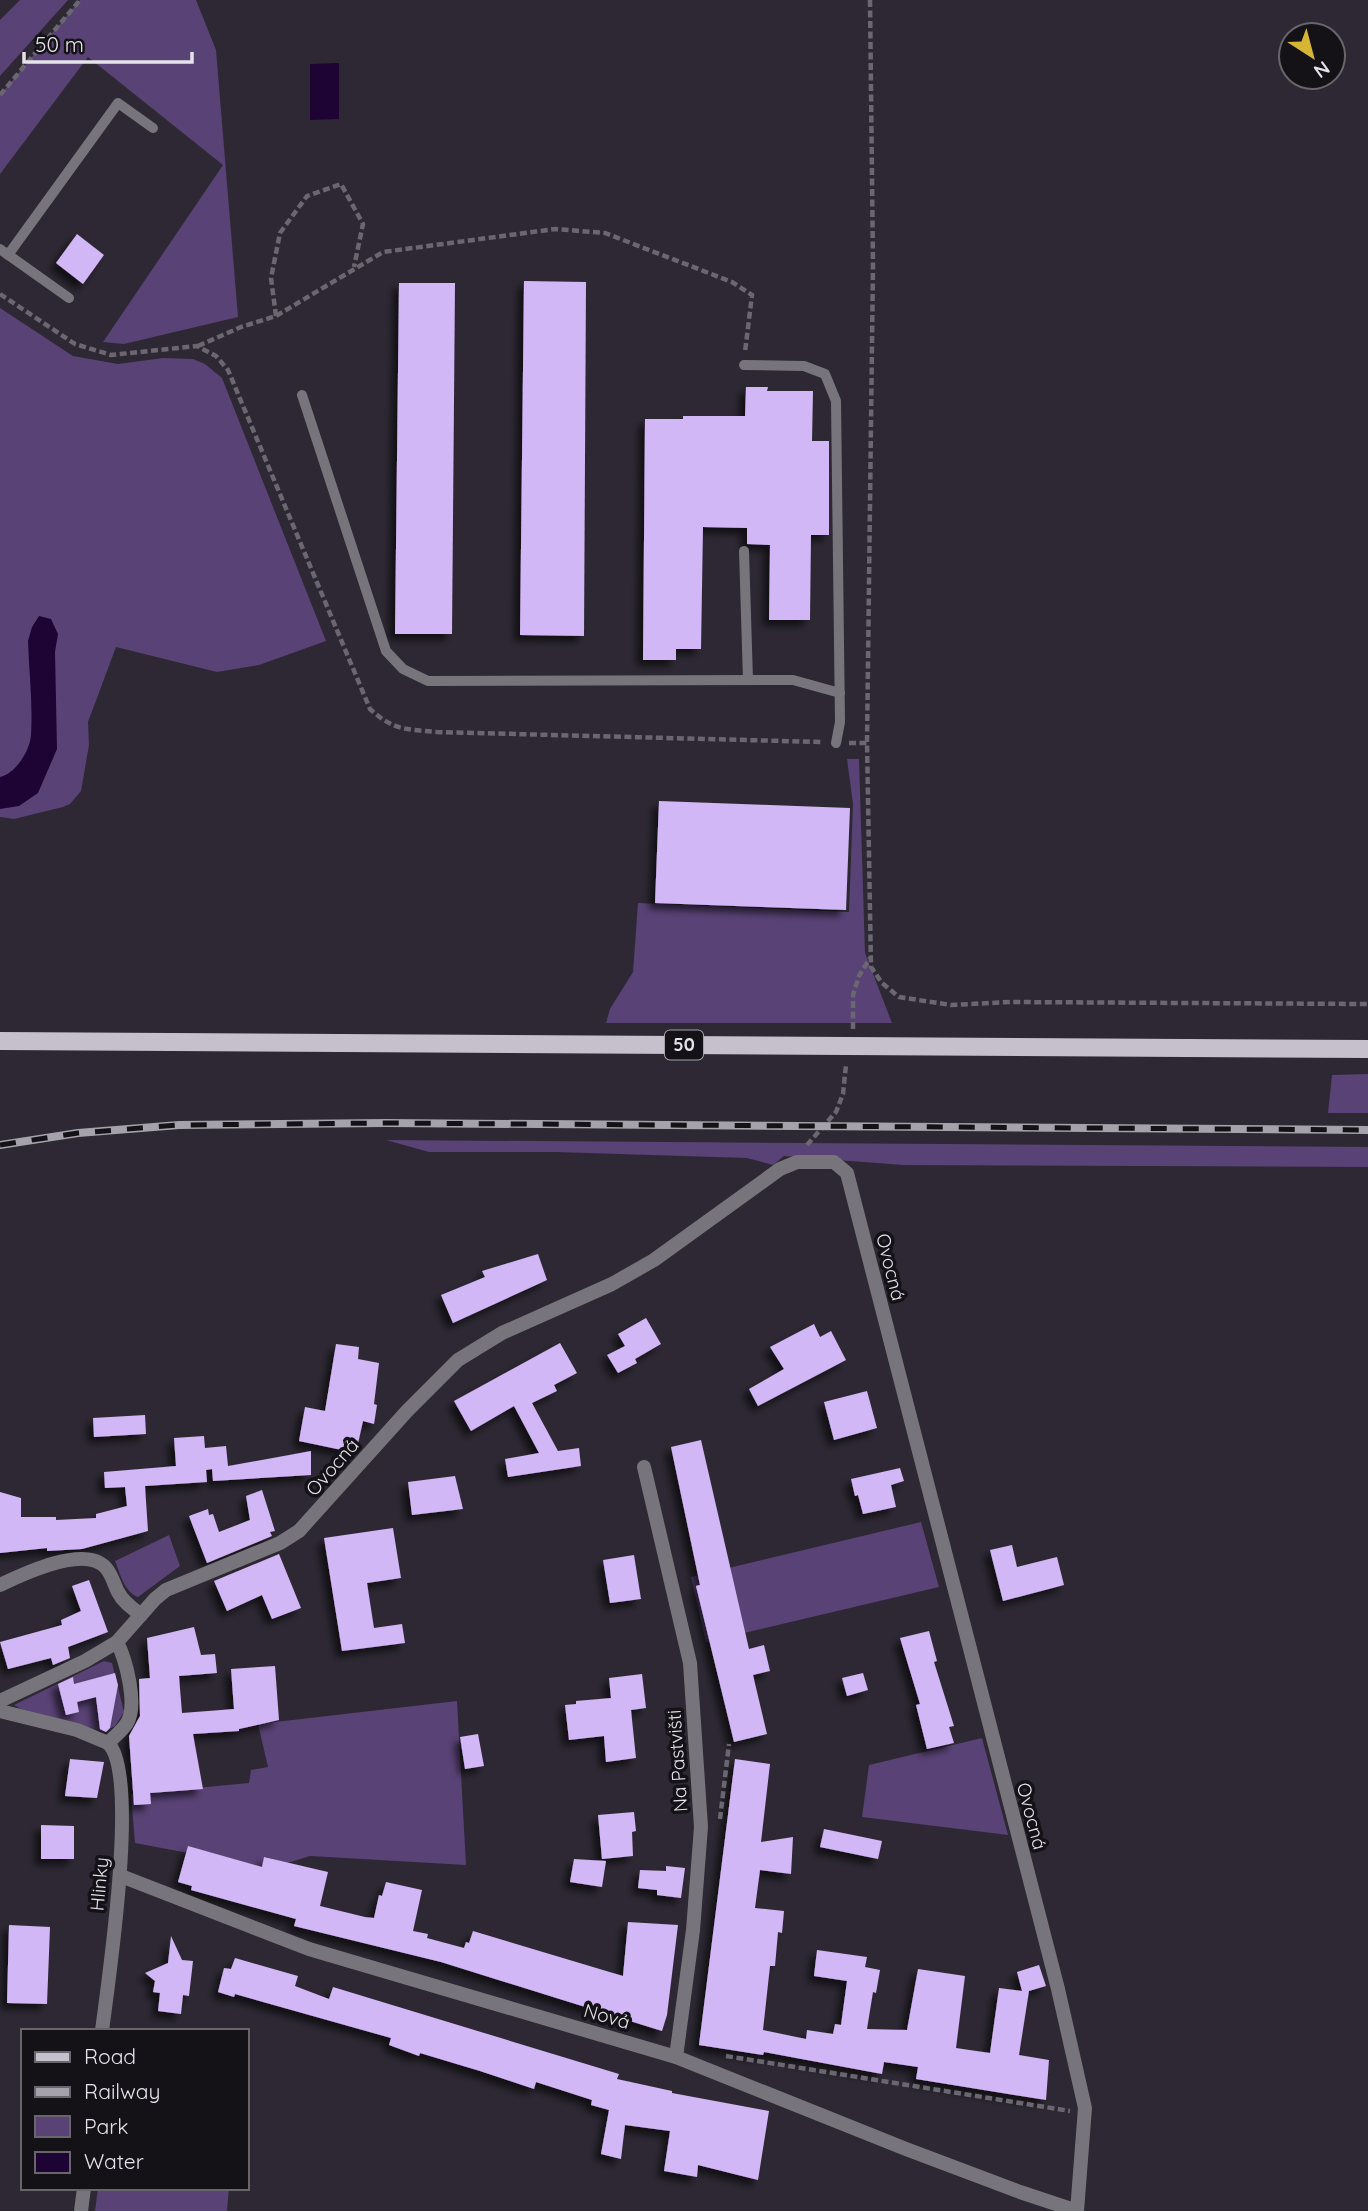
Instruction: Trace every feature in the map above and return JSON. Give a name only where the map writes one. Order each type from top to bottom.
[{"type":"main road","name":"50","points":[[0,1041],[1368,1049]]},
{"type":"street","name":"Ovocná","points":[[141,1615],[155,1599],[177,1584],[281,1543],[299,1531],[420,1397],[470,1351],[502,1333],[612,1284],[654,1260],[780,1169],[797,1162],[834,1162],[847,1174],[1058,1989],[1085,2113],[1077,2211]]},
{"type":"street","name":"Na Pastvišti","points":[[644,1467],[690,1663],[701,1827],[693,1930],[676,2057]]},
{"type":"street","points":[[0,1585],[51,1563],[97,1561],[109,1571],[125,1602],[141,1615],[117,1642],[85,1661],[0,1701]]},
{"type":"street","points":[[0,1711],[77,1731],[108,1743],[125,1727],[132,1710],[123,1654],[117,1642]]},
{"type":"street","name":"Hlinky","points":[[102,2029],[121,1876],[118,1760],[108,1743]]},
{"type":"street","name":"Nová","points":[[121,1876],[309,1949],[676,2057],[918,2153],[1077,2211]]},
{"type":"street","points":[[81,2211],[84,2190]]},
{"type":"lane","points":[[69,298],[4,252],[118,103],[153,128]]},
{"type":"lane","points":[[744,365],[804,366],[825,374],[836,401],[840,693],[840,722],[836,743]]},
{"type":"lane","points":[[302,395],[386,651],[403,668],[428,681],[793,680],[840,693]]},
{"type":"lane","points":[[744,551],[748,680]]},
{"type":"path","points":[[0,95],[80,0]]},
{"type":"path","points":[[870,0],[873,265],[867,743],[871,967],[882,984],[899,997],[951,1005],[1010,1002],[1368,1004]]},
{"type":"path","points":[[276,316],[271,278],[280,233],[307,196],[341,184],[363,224],[354,268]]},
{"type":"path","points":[[0,294],[75,344],[111,355],[197,346],[241,327],[276,316],[383,252],[555,229],[605,233],[732,282],[751,295],[744,365]]},
{"type":"path","points":[[197,346],[216,356],[228,370],[370,709],[382,720],[396,728],[437,732],[867,743]]},
{"type":"path","points":[[806,1146],[836,1112],[844,1094],[844,1071],[854,1022],[853,995],[859,976],[871,957]]},
{"type":"path","points":[[720,1824],[729,1744]]},
{"type":"path","points":[[719,2055],[1085,2113]]},
{"type":"green space","points":[[20,0],[68,0],[0,76],[0,20]]},
{"type":"green space","points":[[80,0],[196,0],[216,50],[238,317],[124,344],[103,342],[223,165],[88,57],[0,174],[0,95]]},
{"type":"green space","points":[[0,308],[73,356],[118,364],[163,358],[193,359],[205,364],[222,378],[326,641],[259,665],[217,672],[116,647],[88,722],[89,745],[81,791],[70,804],[63,807],[14,819],[0,817]]},
{"type":"green space","points":[[847,759],[859,759],[865,953],[892,1023],[606,1023],[610,1009],[633,972],[638,903],[849,912],[853,804]]},
{"type":"green space","points":[[1368,1074],[1368,1113],[1328,1113],[1332,1075]]},
{"type":"green space","points":[[386,1140],[1368,1147],[1368,1167],[903,1165],[784,1156],[773,1165],[747,1158],[555,1152],[429,1152]]},
{"type":"green space","points":[[921,1522],[939,1587],[706,1642],[691,1577]]},
{"type":"green space","points":[[169,1535],[180,1566],[138,1597],[133,1595],[123,1582],[115,1561]]},
{"type":"green space","points":[[104,1661],[112,1663],[124,1712],[115,1726],[103,1732],[14,1705]]},
{"type":"green space","points":[[457,1701],[466,1865],[310,1856],[287,1863],[265,1857],[262,1867],[135,1843],[131,1794],[249,1783],[251,1770],[268,1767],[258,1724]]},
{"type":"green space","points":[[982,1738],[1008,1835],[862,1817],[869,1765]]},
{"type":"green space","points":[[98,2190],[229,2190],[227,2211],[95,2211]]},
{"type":"water","points":[[339,63],[339,119],[310,120],[310,64]]},
{"type":"water","points":[[39,616],[51,619],[58,634],[55,652],[57,749],[38,793],[19,806],[0,809],[0,777],[16,767],[25,755],[30,741],[32,712],[28,641]]},
{"type":"building","points":[[77,234],[104,255],[83,284],[56,263]]},
{"type":"building","points":[[524,281],[586,282],[584,636],[520,635]]},
{"type":"building","points":[[399,283],[455,283],[452,634],[395,634]]},
{"type":"building","points":[[746,387],[768,387],[767,391],[813,391],[812,441],[829,441],[829,535],[811,535],[810,620],[769,620],[770,545],[747,544],[747,528],[703,527],[701,649],[676,649],[676,660],[643,660],[645,419],[745,416]]},
{"type":"building","points":[[659,801],[850,808],[846,910],[655,903]]},
{"type":"building","points":[[538,1254],[547,1280],[453,1323],[441,1295],[485,1277],[482,1271]]},
{"type":"building","points":[[646,1318],[661,1344],[635,1359],[637,1363],[618,1373],[607,1355],[625,1346],[618,1334]]},
{"type":"building","points":[[814,1324],[820,1337],[831,1331],[846,1360],[758,1406],[749,1389],[784,1369],[770,1347]]},
{"type":"building","points":[[560,1343],[577,1373],[554,1385],[557,1391],[532,1403],[558,1451],[579,1448],[581,1466],[508,1477],[505,1459],[539,1453],[514,1406],[471,1431],[454,1401]]},
{"type":"building","points":[[336,1344],[359,1347],[358,1359],[379,1363],[374,1424],[363,1421],[356,1453],[299,1441],[305,1407],[325,1411]]},
{"type":"building","points":[[867,1391],[877,1428],[834,1440],[824,1402]]},
{"type":"building","points":[[145,1415],[146,1434],[94,1437],[93,1418]]},
{"type":"building","points":[[204,1436],[205,1448],[226,1446],[228,1466],[311,1451],[311,1475],[213,1481],[212,1469],[206,1470],[207,1482],[145,1486],[148,1531],[82,1549],[47,1551],[47,1548],[0,1553],[0,1492],[21,1498],[21,1517],[56,1517],[56,1520],[96,1518],[96,1514],[127,1506],[125,1487],[105,1488],[104,1472],[176,1466],[174,1438]]},
{"type":"building","points":[[701,1440],[749,1649],[764,1645],[770,1671],[753,1675],[767,1734],[734,1742],[696,1586],[700,1585],[671,1447]]},
{"type":"building","points":[[900,1468],[904,1481],[891,1485],[896,1507],[863,1514],[851,1479]]},
{"type":"building","points":[[455,1476],[463,1509],[412,1515],[408,1482]]},
{"type":"building","points":[[262,1490],[275,1531],[270,1532],[272,1536],[207,1563],[189,1516],[208,1509],[209,1515],[213,1514],[219,1532],[250,1520],[246,1496]]},
{"type":"building","points":[[393,1528],[401,1578],[367,1583],[374,1628],[402,1624],[405,1643],[342,1651],[324,1538]]},
{"type":"building","points":[[1012,1545],[1017,1567],[1057,1557],[1064,1585],[1003,1601],[990,1550]]},
{"type":"building","points":[[279,1554],[301,1608],[272,1619],[262,1595],[227,1611],[214,1581]]},
{"type":"building","points":[[634,1555],[641,1599],[610,1603],[603,1560]]},
{"type":"building","points":[[89,1580],[108,1632],[68,1647],[70,1658],[53,1665],[51,1658],[8,1669],[0,1642],[62,1625],[61,1620],[81,1611],[72,1586]]},
{"type":"building","points":[[194,1627],[201,1655],[215,1654],[217,1673],[179,1676],[182,1713],[234,1709],[231,1669],[275,1666],[279,1720],[239,1731],[193,1734],[203,1789],[150,1793],[151,1804],[134,1805],[129,1736],[140,1716],[139,1679],[150,1678],[147,1638]]},
{"type":"building","points":[[929,1631],[937,1661],[934,1662],[954,1726],[949,1727],[954,1743],[927,1749],[916,1705],[920,1704],[900,1638]]},
{"type":"building","points":[[115,1673],[118,1685],[110,1728],[106,1732],[100,1729],[96,1697],[77,1702],[79,1712],[66,1715],[58,1684],[73,1677],[74,1684]]},
{"type":"building","points":[[863,1673],[868,1690],[847,1696],[842,1678]]},
{"type":"building","points":[[642,1674],[646,1708],[631,1710],[636,1758],[606,1762],[604,1736],[569,1740],[565,1705],[576,1704],[576,1701],[611,1698],[609,1678]]},
{"type":"building","points":[[478,1734],[484,1766],[465,1769],[460,1737]]},
{"type":"building","points":[[70,1759],[104,1762],[97,1798],[65,1796]]},
{"type":"building","points":[[735,1759],[770,1764],[761,1842],[793,1837],[791,1874],[760,1870],[755,1908],[784,1911],[782,1933],[778,1932],[775,1966],[770,1966],[763,2030],[806,2039],[807,2030],[833,2034],[835,2024],[841,2025],[847,1981],[814,1976],[817,1950],[867,1957],[865,1967],[880,1970],[876,1993],[873,1992],[867,2029],[907,2030],[918,1969],[965,1976],[956,2048],[990,2053],[999,1988],[1022,1991],[1017,1972],[1039,1965],[1046,1986],[1029,1991],[1019,2055],[1049,2060],[1046,2100],[916,2079],[918,2067],[884,2062],[882,2074],[764,2052],[763,2055],[699,2045]]},
{"type":"building","points":[[634,1812],[636,1831],[632,1832],[633,1856],[602,1859],[598,1815]]},
{"type":"building","points":[[41,1825],[74,1826],[74,1859],[41,1859]]},
{"type":"building","points":[[824,1829],[882,1841],[878,1859],[820,1847]]},
{"type":"building","points":[[188,1846],[262,1867],[264,1857],[328,1872],[320,1906],[365,1917],[374,1918],[379,1895],[382,1896],[386,1882],[422,1890],[413,1931],[428,1934],[427,1938],[464,1948],[473,1931],[623,1976],[628,1922],[678,1925],[667,2015],[662,2031],[441,1962],[294,1926],[296,1919],[191,1890],[192,1886],[178,1882]]},
{"type":"building","points":[[574,1859],[606,1861],[602,1887],[570,1882]]},
{"type":"building","points":[[666,1866],[685,1868],[681,1898],[657,1895],[657,1890],[638,1888],[640,1870],[666,1871]]},
{"type":"building","points":[[9,1925],[50,1927],[47,2004],[7,2003]]},
{"type":"building","points":[[171,1936],[182,1960],[193,1961],[189,1996],[183,1995],[181,2014],[158,2011],[160,1993],[153,1992],[155,1981],[145,1973],[168,1963]]},
{"type":"building","points":[[235,1958],[298,1976],[295,1986],[329,1999],[333,1987],[619,2074],[617,2079],[672,2093],[769,2111],[758,2180],[698,2165],[697,2177],[664,2171],[670,2131],[625,2125],[621,2159],[601,2154],[609,2110],[591,2105],[592,2100],[536,2082],[534,2089],[420,2053],[419,2056],[389,2045],[391,2038],[235,1994],[234,1997],[218,1992],[224,1968],[231,1969]]},
{"type":"railway","points":[[0,1145],[78,1133],[179,1125],[386,1123],[1368,1130]]}]
